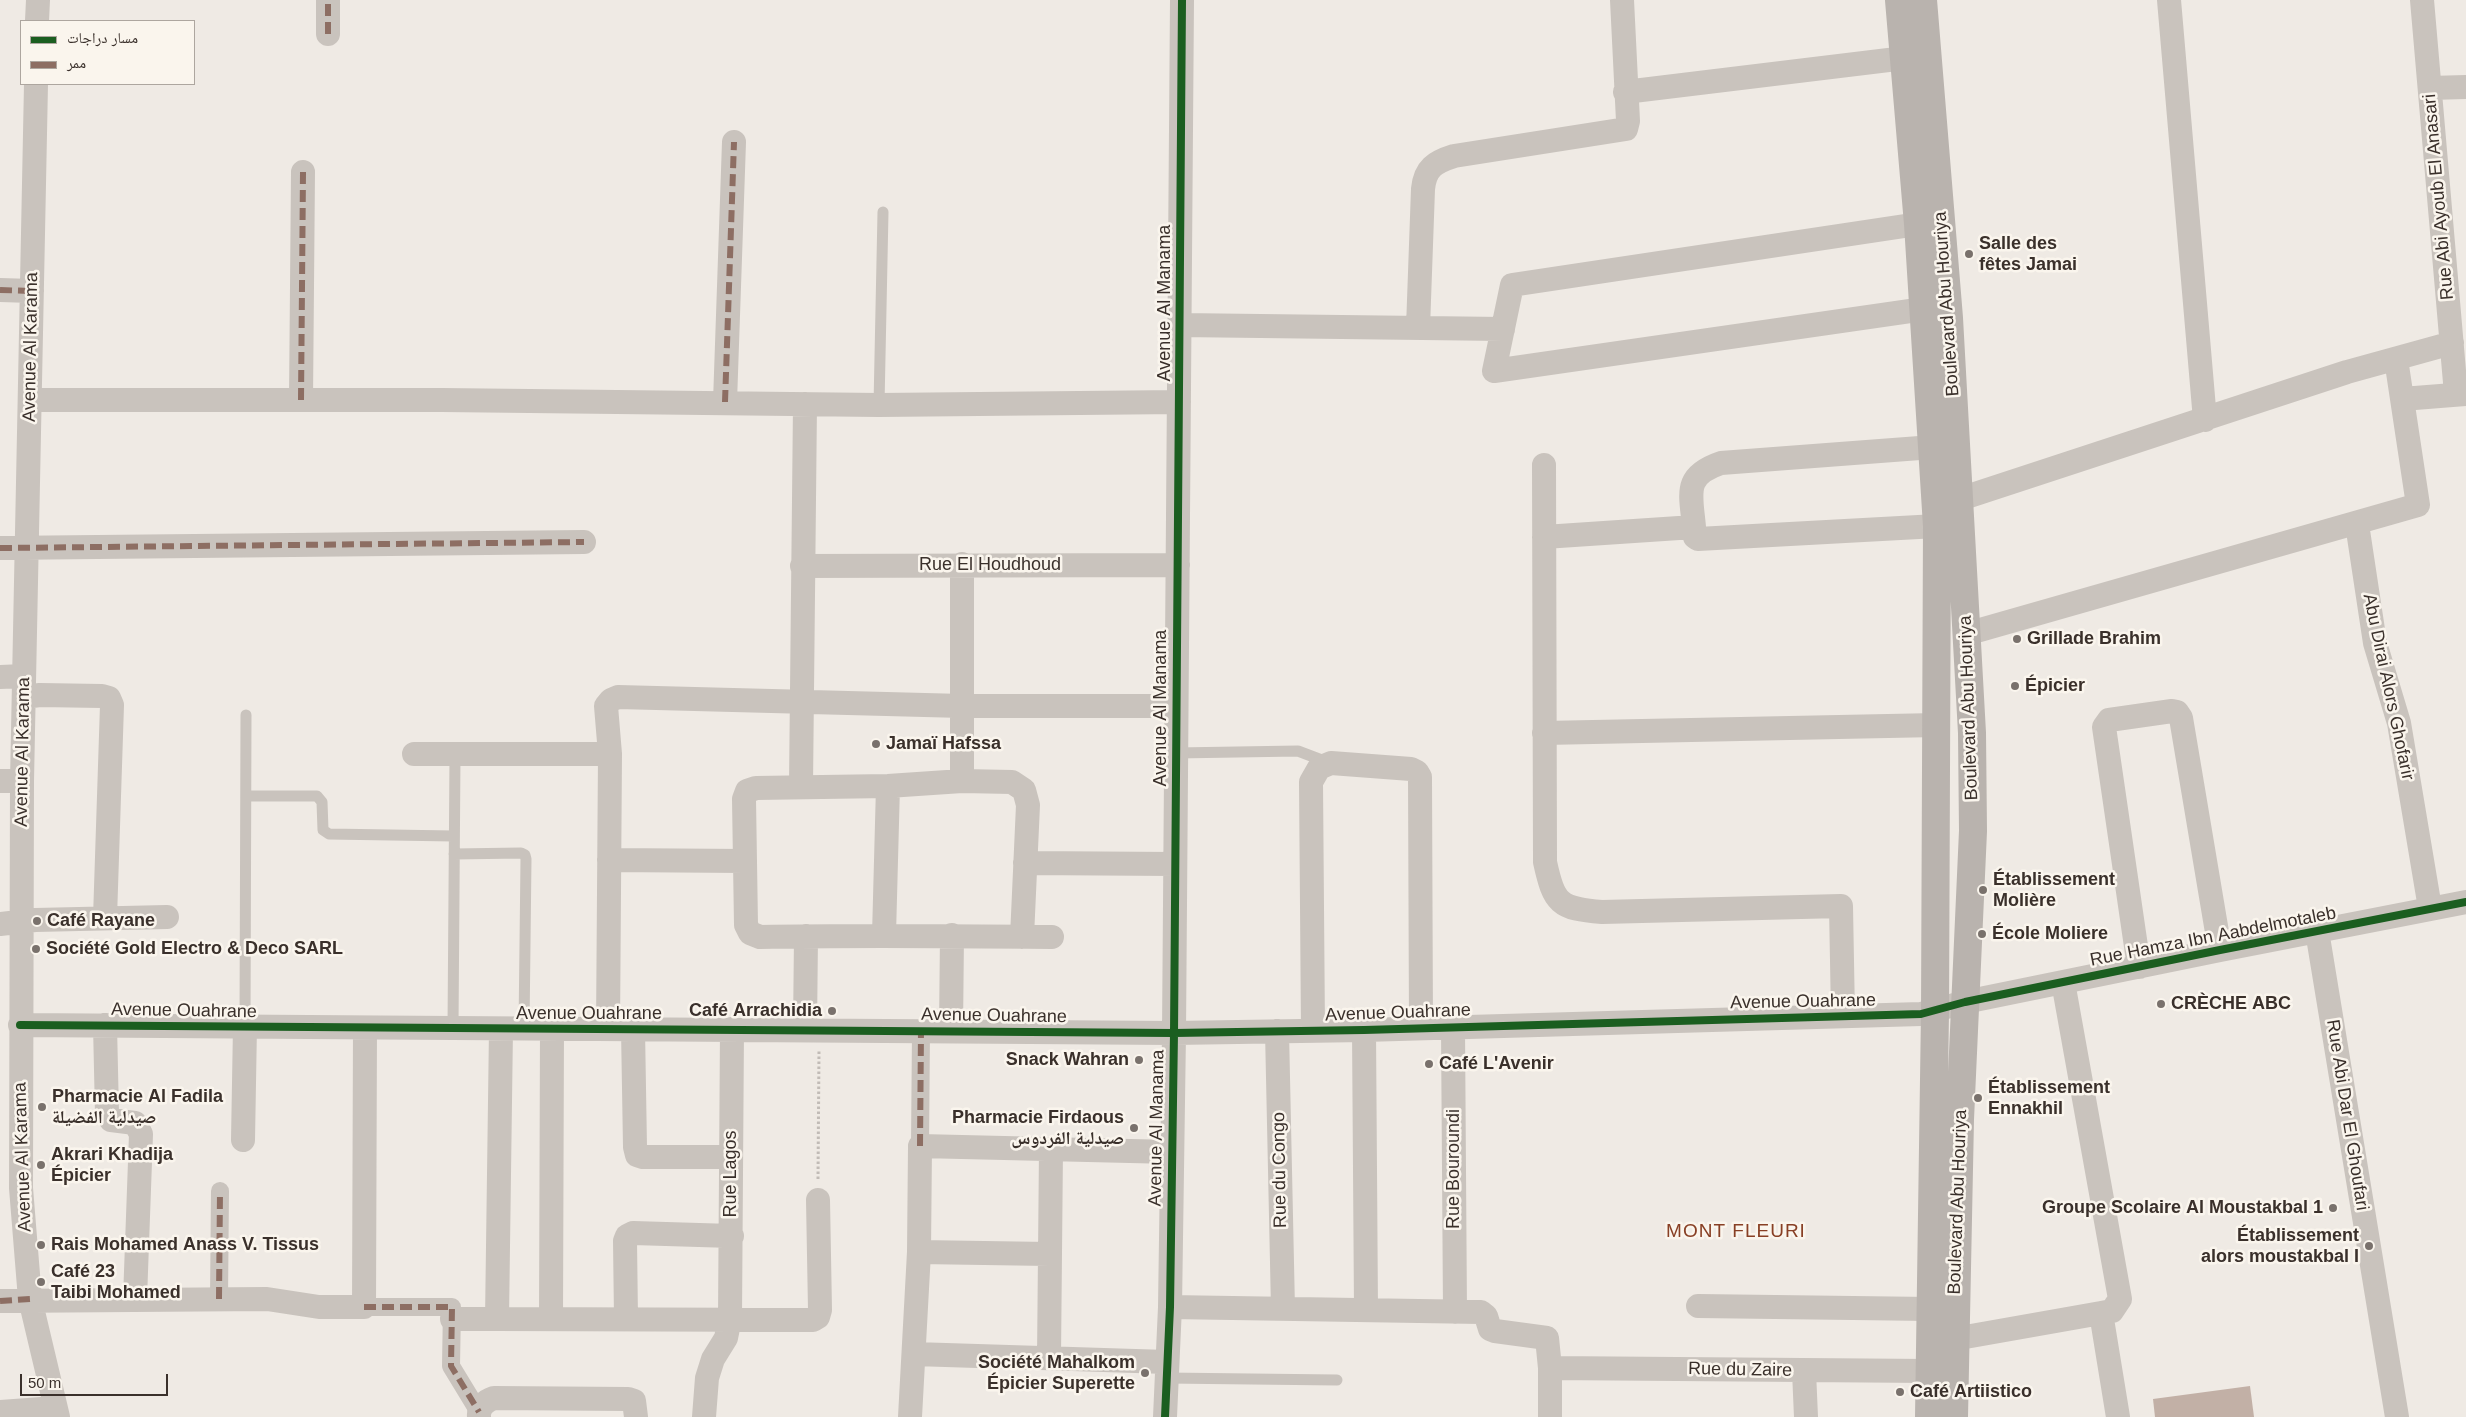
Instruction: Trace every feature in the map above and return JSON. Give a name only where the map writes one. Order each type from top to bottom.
[{"type":"main road","name":"Boulevard Abu Houriya","points":[[1900,0],[1924,309],[1937,526],[1935,1012],[1947,1119],[1954,1339],[1954,1417]]},
{"type":"main road","name":"Boulevard Abu Houriya","points":[[1922,0],[1949,318],[1972,733],[1973,830],[1965,1002],[1947,1119],[1930,1309],[1929,1417]]},
{"type":"street","points":[[37,20],[38,0]]},
{"type":"street","points":[[328,0],[328,34]]},
{"type":"street","name":"Avenue Al Manama","points":[[1166,1417],[1170,1307],[1174,1032],[1182,0]]},
{"type":"street","points":[[1418,328],[1424,180],[1433,164],[1454,156],[1626,129],[1628,121],[1625,92],[1622,0]]},
{"type":"street","points":[[2169,0],[2205,420]]},
{"type":"street","name":"Rue Abi Ayoub El Anasari","points":[[2422,0],[2452,343],[2461,394]]},
{"type":"street","points":[[1625,92],[1905,58]]},
{"type":"street","name":"Avenue Al Karama","points":[[36,85],[24,687],[11,781],[10,923],[20,1025],[10,1112],[21,1188],[30,1299],[57,1412]]},
{"type":"street","points":[[2430,88],[2466,86]]},
{"type":"street","points":[[726,402],[734,142]]},
{"type":"street","points":[[301,400],[303,172]]},
{"type":"street","points":[[1918,224],[1512,285],[1494,371],[1924,309]]},
{"type":"street","points":[[0,290],[32,291]]},
{"type":"street","points":[[1180,325],[1503,329]]},
{"type":"street","points":[[1960,499],[2347,372],[2452,343]]},
{"type":"street","points":[[1966,634],[2357,524],[2418,505],[2396,359]]},
{"type":"street","points":[[2402,399],[2461,394]]},
{"type":"street","points":[[31,400],[726,402],[879,405],[1179,402]]},
{"type":"street","points":[[801,786],[805,404]]},
{"type":"street","points":[[1933,447],[1721,463],[1704,469],[1694,479],[1691,493],[1695,537],[1698,539],[1937,526]]},
{"type":"street","points":[[1544,465],[1545,862],[1551,891],[1565,906],[1582,911],[1626,912],[1841,906],[1843,1016]]},
{"type":"street","name":"Abu Dirai Alors Ghofarir","points":[[2357,524],[2374,643],[2399,723],[2430,908]]},
{"type":"street","points":[[1544,537],[1694,527]]},
{"type":"street","points":[[0,548],[584,542]]},
{"type":"street","points":[[962,564],[962,780]]},
{"type":"street","name":"Rue El Houdhoud","points":[[802,566],[962,564],[1178,565]]},
{"type":"street","points":[[0,677],[40,696],[102,696],[109,698],[112,705],[105,918]]},
{"type":"street","points":[[608,1028],[610,754],[606,706],[618,696],[963,706],[1176,706]]},
{"type":"street","points":[[2139,967],[2104,728],[2109,720],[2172,711],[2177,712],[2181,718],[2220,950]]},
{"type":"street","points":[[1544,733],[1937,725]]},
{"type":"street","points":[[414,754],[610,754]]},
{"type":"street","points":[[1313,1030],[1311,782],[1319,768],[1332,763],[1411,769],[1417,772],[1420,777],[1422,1028]]},
{"type":"street","points":[[1022,937],[1028,805],[1024,790],[1012,782],[962,780],[888,786],[756,788],[747,791],[744,799],[746,924],[750,933],[760,937],[884,935],[952,935],[1022,937],[1052,937]]},
{"type":"street","points":[[884,935],[888,786]]},
{"type":"street","points":[[609,860],[745,861]]},
{"type":"street","points":[[1025,862],[1175,864]]},
{"type":"street","name":"Rue Hamza Ibn Aabdelmotaleb","points":[[1965,1002],[2466,902]]},
{"type":"street","points":[[10,923],[105,918],[167,918]]},
{"type":"street","name":"Rue Abi Dar El Ghoufari","points":[[2317,931],[2397,1417]]},
{"type":"street","points":[[951,1030],[952,935]]},
{"type":"street","points":[[806,936],[812,1029]]},
{"type":"street","points":[[1954,1339],[2112,1311],[2120,1299],[2063,982]]},
{"type":"street","name":"Avenue Ouahrane","points":[[20,1025],[1174,1032],[1364,1030],[1921,1014],[1935,1012],[1965,1002]]},
{"type":"street","points":[[105,1025],[107,1114],[111,1120],[135,1123],[141,1134],[135,1299]]},
{"type":"street","points":[[243,1140],[245,1026]]},
{"type":"street","name":"Rue Bouroundi","points":[[1454,1027],[1455,1312]]},
{"type":"street","points":[[364,1307],[365,1028]]},
{"type":"street","points":[[551,1319],[552,1028]]},
{"type":"street","points":[[633,1028],[635,1147],[637,1155],[643,1157],[731,1157]]},
{"type":"street","points":[[497,1319],[501,1029]]},
{"type":"street","name":"Rue Lagos","points":[[704,1417],[707,1378],[713,1359],[722,1348],[726,1338],[730,1318],[732,1029]]},
{"type":"street","points":[[910,1417],[919,1252],[921,1030]]},
{"type":"street","points":[[1364,1030],[1366,1310]]},
{"type":"street","name":"Rue du Congo","points":[[1277,1031],[1283,1309]]},
{"type":"street","points":[[920,1146],[1172,1152]]},
{"type":"street","points":[[1049,1358],[1051,1149]]},
{"type":"street","points":[[219,1299],[220,1191]]},
{"type":"street","points":[[452,1318],[730,1318],[813,1320],[818,1317],[818,1200]]},
{"type":"street","points":[[626,1318],[625,1241],[627,1236],[633,1233],[732,1236]]},
{"type":"street","points":[[919,1252],[1049,1254]]},
{"type":"street","points":[[0,1301],[30,1299],[267,1299],[320,1307],[452,1307],[451,1366],[479,1414]]},
{"type":"street","points":[[1698,1306],[1930,1309]]},
{"type":"street","points":[[1170,1307],[1484,1314],[1490,1329],[1494,1331],[1547,1338],[1550,1368],[1550,1417]]},
{"type":"street","points":[[2101,1313],[2118,1417]]},
{"type":"street","points":[[914,1354],[1049,1358],[1167,1370]]},
{"type":"street","name":"Rue du Zaire","points":[[1550,1368],[1929,1371]]},
{"type":"street","points":[[1804,1370],[1806,1417]]},
{"type":"street","points":[[479,1414],[485,1401],[494,1398],[628,1399],[634,1401],[636,1417]]},
{"type":"street","points":[[0,1412],[57,1412]]},
{"type":"lane","points":[[879,405],[883,212]]},
{"type":"lane","points":[[245,1026],[246,715]]},
{"type":"lane","points":[[1176,753],[1298,751],[1332,763]]},
{"type":"lane","points":[[453,1028],[455,755]]},
{"type":"lane","points":[[246,796],[317,796],[322,802],[323,830],[329,834],[453,836]]},
{"type":"lane","points":[[454,854],[521,853],[526,859],[524,1028]]},
{"type":"lane","points":[[1167,1370],[1337,1380]]},
{"type":"path","points":[[812,1029],[818,1200]]},
{"type":"building","points":[[2250,1386],[2254,1417],[2155,1417],[2153,1399]]},
{"type":"marked path","points":[[328,0],[328,34]]},
{"type":"marked path","points":[[725,402],[734,142]]},
{"type":"marked path","points":[[301,400],[303,172]]},
{"type":"marked path","points":[[0,290],[32,291]]},
{"type":"marked path","points":[[0,548],[584,542]]},
{"type":"marked path","points":[[920,1146],[921,1030]]},
{"type":"marked path","points":[[219,1299],[220,1191]]},
{"type":"marked path","points":[[0,1301],[30,1299]]},
{"type":"marked path","points":[[364,1307],[452,1307],[451,1366],[479,1412]]},
{"type":"cycle path","points":[[1165,1417],[1170,1307],[1174,1033],[1182,0]]},
{"type":"cycle path","points":[[20,1025],[1174,1033],[1364,1030],[1921,1014],[1965,1002],[2466,902]]},
{"type":"place","name":"Salle des fêtes Jamai","points":[[1969,254]]},
{"type":"place","name":"Grillade Brahim","points":[[2017,639]]},
{"type":"place","name":"Épicier","points":[[2015,686]]},
{"type":"place","name":"Jamaï Hafssa","points":[[876,744]]},
{"type":"place","name":"Établissement Molière","points":[[1983,890]]},
{"type":"place","name":"Café Rayane","points":[[37,921]]},
{"type":"place","name":"École Moliere","points":[[1982,934]]},
{"type":"place","name":"Société Gold Electro & Deco SARL","points":[[36,949]]},
{"type":"place","name":"CRÈCHE ABC","points":[[2161,1004]]},
{"type":"place","name":"Café Arrachidia","points":[[832,1011]]},
{"type":"place","name":"Snack Wahran","points":[[1139,1060]]},
{"type":"place","name":"Café L'Avenir","points":[[1429,1064]]},
{"type":"place","name":"Établissement Ennakhil","points":[[1978,1098]]},
{"type":"place","name":"Pharmacie Al Fadila صيدلية الفضيلة","points":[[42,1107]]},
{"type":"place","name":"Pharmacie Firdaous صيدلية الفردوس","points":[[1134,1128]]},
{"type":"place","name":"Akrari Khadija Épicier","points":[[41,1165]]},
{"type":"place","name":"Groupe Scolaire Al Moustakbal 1","points":[[2333,1208]]},
{"type":"place","name":"Rais Mohamed Anass V. Tissus","points":[[41,1245]]},
{"type":"place","name":"Établissement alors moustakbal I","points":[[2369,1246]]},
{"type":"place","name":"Café 23 Taibi Mohamed","points":[[41,1282]]},
{"type":"place","name":"Société Mahalkom Épicier Superette","points":[[1145,1373]]},
{"type":"place","name":"Café Artiistico","points":[[1900,1392]]},
{"type":"district","name":"MONT FLEURI","points":[[1736,1232]]}]
